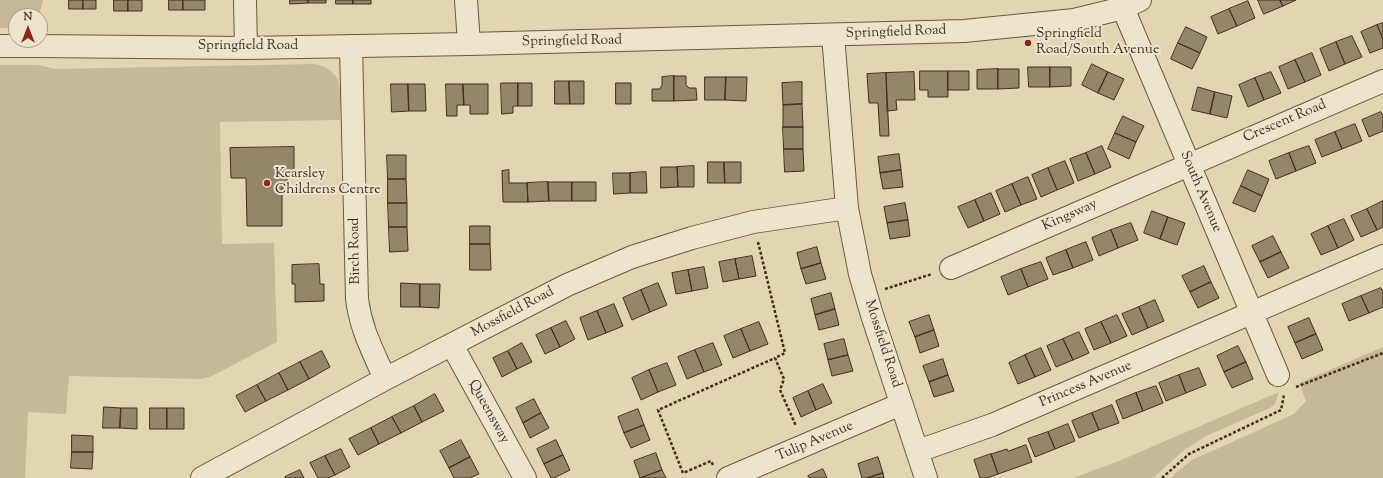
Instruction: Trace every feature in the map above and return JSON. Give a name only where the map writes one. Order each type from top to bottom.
[{"type":"street","points":[[245,0],[246,48]]},
{"type":"street","points":[[466,0],[469,44]]},
{"type":"street","name":"Springfield Road","points":[[0,46],[246,48],[469,44],[964,31],[1074,20],[1119,5]]},
{"type":"street","name":"South Avenue","points":[[1119,5],[1281,384]]},
{"type":"street","name":"Mossfield Road","points":[[833,35],[847,208],[860,274],[926,478]]},
{"type":"street","name":"Birch Road","points":[[351,46],[357,299],[364,333],[385,379]]},
{"type":"street","name":"Crescent Road","points":[[1188,164],[1383,81]]},
{"type":"street","name":"Kingsway","points":[[951,268],[1188,164]]},
{"type":"street","name":"Mossfield Road","points":[[202,478],[385,379],[567,285],[632,257],[692,238],[753,222],[847,208]]},
{"type":"street","points":[[1252,314],[1383,256]]},
{"type":"street","name":"Princess Avenue","points":[[918,451],[992,425],[1252,314]]},
{"type":"street","name":"Queensway","points":[[452,345],[525,478]]},
{"type":"street","name":"Tulip Avenue","points":[[721,472],[805,446],[901,404]]},
{"type":"path","points":[[721,472],[711,461],[683,473],[658,410],[785,353],[753,222]]},
{"type":"path","points":[[866,295],[951,268]]},
{"type":"path","points":[[1162,478],[1189,454],[1281,410],[1281,384],[1383,353]]},
{"type":"path","points":[[774,358],[784,379],[780,390],[805,446]]},
{"type":"shaded area","points":[[0,0],[43,0],[41,8],[8,8],[8,28],[0,28]]},
{"type":"shaded area","points":[[315,64],[328,69],[337,78],[340,89],[340,120],[220,122],[222,244],[274,243],[277,342],[210,377],[200,379],[69,376],[66,414],[28,412],[25,478],[0,478],[0,65],[38,65],[55,69]]},
{"type":"shaded area","points":[[1383,347],[1383,478],[1172,478],[1175,473],[1192,460],[1294,414],[1306,401],[1299,383]]},
{"type":"shaded area","points":[[1279,392],[1275,404],[1270,408],[1206,436],[1183,451],[1153,478],[1073,478],[1119,461]]},
{"type":"building","points":[[69,0],[83,0],[83,9],[69,9]]},
{"type":"building","points":[[83,0],[96,0],[96,9],[83,9]]},
{"type":"building","points":[[114,0],[128,0],[128,11],[114,11]]},
{"type":"building","points":[[128,0],[142,0],[142,11],[128,11]]},
{"type":"building","points":[[169,0],[183,0],[183,10],[169,10]]},
{"type":"building","points":[[183,0],[205,0],[205,10],[183,10]]},
{"type":"building","points":[[290,0],[308,0],[308,3],[290,4]]},
{"type":"building","points":[[308,0],[326,0],[326,3],[308,3]]},
{"type":"building","points":[[336,0],[353,0],[353,4],[336,4]]},
{"type":"building","points":[[353,0],[371,0],[371,4],[353,4]]},
{"type":"building","points":[[1258,0],[1280,0],[1283,6],[1264,14]]},
{"type":"building","points":[[1280,0],[1296,0],[1283,6]]},
{"type":"building","points":[[1248,1],[1255,18],[1237,26],[1229,9]]},
{"type":"building","points":[[1229,9],[1237,26],[1218,34],[1211,17]]},
{"type":"building","points":[[1383,23],[1383,39],[1377,25]]},
{"type":"building","points":[[1377,25],[1383,39],[1383,48],[1370,53],[1361,32]]},
{"type":"building","points":[[1186,27],[1207,37],[1200,53],[1178,43]]},
{"type":"building","points":[[1352,36],[1362,57],[1345,64],[1336,42]]},
{"type":"building","points":[[1336,42],[1345,64],[1329,71],[1320,49]]},
{"type":"building","points":[[1178,43],[1200,53],[1192,69],[1171,59]]},
{"type":"building","points":[[1312,53],[1321,75],[1305,82],[1295,60]]},
{"type":"building","points":[[1295,60],[1305,82],[1288,89],[1279,67]]},
{"type":"building","points":[[1092,64],[1108,72],[1098,93],[1082,85]]},
{"type":"building","points":[[1028,67],[1050,67],[1050,87],[1029,87]]},
{"type":"building","points":[[1050,67],[1071,67],[1071,86],[1050,87]]},
{"type":"building","points":[[998,69],[998,89],[977,89],[977,70]]},
{"type":"building","points":[[998,69],[1019,69],[1019,88],[998,89]]},
{"type":"building","points":[[920,71],[948,71],[948,97],[928,97],[928,90],[920,90]]},
{"type":"building","points":[[948,71],[969,71],[969,90],[948,90]]},
{"type":"building","points":[[914,72],[915,100],[896,100],[897,110],[887,111],[886,73]]},
{"type":"building","points":[[1108,72],[1124,79],[1114,100],[1098,93]]},
{"type":"building","points":[[1271,72],[1281,93],[1264,100],[1255,78]]},
{"type":"building","points":[[886,73],[889,136],[880,136],[878,103],[869,103],[867,74]]},
{"type":"building","points":[[674,76],[674,101],[652,101],[652,89],[660,89],[662,85],[662,77]]},
{"type":"building","points":[[674,76],[686,76],[686,85],[689,88],[696,88],[697,100],[674,101]]},
{"type":"building","points":[[705,77],[726,77],[725,100],[705,100]]},
{"type":"building","points":[[726,77],[747,77],[746,101],[725,100]]},
{"type":"building","points":[[1255,78],[1264,100],[1248,107],[1239,85]]},
{"type":"building","points":[[555,81],[569,81],[570,104],[555,104]]},
{"type":"building","points":[[569,81],[584,81],[584,104],[570,104]]},
{"type":"building","points":[[802,82],[802,104],[783,105],[782,83]]},
{"type":"building","points":[[501,83],[518,83],[518,106],[513,106],[513,113],[502,114]]},
{"type":"building","points":[[518,83],[532,83],[532,106],[518,106]]},
{"type":"building","points":[[616,83],[631,83],[631,104],[616,104]]},
{"type":"building","points":[[391,84],[408,84],[409,111],[392,112]]},
{"type":"building","points":[[408,84],[425,84],[426,111],[409,111]]},
{"type":"building","points":[[446,84],[463,84],[464,105],[457,105],[457,116],[447,116]]},
{"type":"building","points":[[463,84],[488,84],[488,114],[470,114],[470,105],[464,105]]},
{"type":"building","points":[[1198,87],[1215,92],[1210,114],[1192,110]]},
{"type":"building","points":[[1215,92],[1232,96],[1227,118],[1210,114]]},
{"type":"building","points":[[802,104],[803,127],[783,127],[783,105]]},
{"type":"building","points":[[1381,112],[1383,116],[1383,131],[1369,137],[1362,120]]},
{"type":"building","points":[[1123,116],[1144,126],[1136,142],[1115,133]]},
{"type":"building","points":[[1355,124],[1362,141],[1342,149],[1335,132]]},
{"type":"building","points":[[783,127],[803,127],[803,149],[784,149]]},
{"type":"building","points":[[1335,132],[1342,149],[1322,157],[1315,140]]},
{"type":"building","points":[[1115,133],[1136,142],[1129,159],[1108,149]]},
{"type":"building","points":[[1102,146],[1111,167],[1095,174],[1086,153]]},
{"type":"building","points":[[1309,146],[1316,163],[1296,171],[1289,153]]},
{"type":"building","name":"Kearsley Childrens Centre","points":[[294,147],[294,177],[287,177],[287,188],[282,188],[282,226],[247,226],[246,178],[231,178],[230,148]]},
{"type":"building","points":[[784,149],[803,149],[804,171],[785,172]]},
{"type":"building","points":[[1086,153],[1095,174],[1078,181],[1070,159]]},
{"type":"building","points":[[1289,153],[1296,171],[1276,179],[1269,161]]},
{"type":"building","points":[[899,154],[901,170],[880,173],[878,157]]},
{"type":"building","points":[[387,155],[406,155],[406,179],[388,179]]},
{"type":"building","points":[[1065,161],[1074,183],[1057,190],[1048,168]]},
{"type":"building","points":[[708,162],[724,162],[725,183],[708,183]]},
{"type":"building","points":[[724,162],[741,162],[741,183],[725,183]]},
{"type":"building","points":[[694,166],[694,187],[678,187],[677,167]]},
{"type":"building","points":[[661,167],[677,167],[678,187],[661,188]]},
{"type":"building","points":[[1048,168],[1057,190],[1041,197],[1032,175]]},
{"type":"building","points":[[509,170],[509,183],[527,183],[528,202],[503,202],[502,171]]},
{"type":"building","points":[[901,170],[903,187],[883,189],[880,173]]},
{"type":"building","points":[[1248,170],[1269,179],[1262,196],[1241,186]]},
{"type":"building","points":[[646,172],[647,193],[630,193],[630,173]]},
{"type":"building","points":[[613,173],[630,173],[630,193],[614,194]]},
{"type":"building","points":[[1028,177],[1037,199],[1021,205],[1012,184]]},
{"type":"building","points":[[388,179],[406,179],[407,203],[388,203]]},
{"type":"building","points":[[548,182],[549,201],[528,202],[527,183]]},
{"type":"building","points":[[548,182],[572,182],[572,201],[549,201]]},
{"type":"building","points":[[572,182],[596,182],[596,201],[572,201]]},
{"type":"building","points":[[1012,184],[1021,205],[1005,212],[996,191]]},
{"type":"building","points":[[1241,186],[1262,196],[1255,212],[1233,203]]},
{"type":"building","points":[[991,193],[1000,214],[984,221],[975,200]]},
{"type":"building","points":[[975,200],[984,221],[968,228],[958,207]]},
{"type":"building","points":[[1383,201],[1383,227],[1377,230],[1367,209]]},
{"type":"building","points":[[388,203],[407,203],[407,227],[389,227]]},
{"type":"building","points":[[905,203],[908,220],[887,223],[884,207]]},
{"type":"building","points":[[1367,209],[1377,230],[1361,237],[1351,216]]},
{"type":"building","points":[[1152,211],[1168,217],[1160,239],[1144,233]]},
{"type":"building","points":[[1168,217],[1185,223],[1177,245],[1160,239]]},
{"type":"building","points":[[1344,219],[1354,240],[1338,248],[1328,226]]},
{"type":"building","points":[[908,220],[910,236],[890,239],[887,223]]},
{"type":"building","points":[[1131,223],[1138,240],[1118,248],[1111,230]]},
{"type":"building","points":[[470,226],[490,226],[490,244],[470,244]]},
{"type":"building","points":[[1328,226],[1338,248],[1321,255],[1311,234]]},
{"type":"building","points":[[389,227],[407,227],[408,251],[390,252]]},
{"type":"building","points":[[1111,230],[1118,248],[1099,256],[1092,238]]},
{"type":"building","points":[[1273,236],[1281,252],[1260,262],[1252,246]]},
{"type":"building","points":[[1086,242],[1093,260],[1073,268],[1066,250]]},
{"type":"building","points":[[470,244],[490,244],[491,270],[470,270]]},
{"type":"building","points":[[817,247],[821,263],[801,269],[797,253]]},
{"type":"building","points":[[1066,250],[1073,268],[1053,275],[1046,258]]},
{"type":"building","points":[[1281,252],[1289,268],[1268,278],[1260,262]]},
{"type":"building","points":[[752,256],[756,276],[739,279],[735,259]]},
{"type":"building","points":[[735,259],[739,279],[723,282],[719,262]]},
{"type":"building","points":[[1041,262],[1048,279],[1028,287],[1021,269]]},
{"type":"building","points":[[821,263],[826,279],[806,284],[801,269]]},
{"type":"building","points":[[319,264],[320,284],[324,284],[324,301],[295,302],[295,284],[292,284],[292,265]]},
{"type":"building","points":[[1204,266],[1211,282],[1190,292],[1182,276]]},
{"type":"building","points":[[704,267],[708,288],[692,291],[688,270]]},
{"type":"building","points":[[1021,269],[1028,287],[1008,295],[1001,277]]},
{"type":"building","points":[[688,270],[692,291],[676,294],[672,273]]},
{"type":"building","points":[[1211,282],[1219,298],[1198,308],[1190,292]]},
{"type":"building","points":[[401,283],[420,284],[420,307],[401,307]]},
{"type":"building","points":[[658,283],[667,305],[650,312],[641,290]]},
{"type":"building","points":[[420,284],[440,284],[439,308],[420,307]]},
{"type":"building","points":[[1381,288],[1383,292],[1383,307],[1369,313],[1361,296]]},
{"type":"building","points":[[641,290],[650,312],[632,320],[623,298]]},
{"type":"building","points":[[831,293],[835,309],[815,315],[811,299]]},
{"type":"building","points":[[1361,296],[1369,313],[1349,321],[1342,304]]},
{"type":"building","points":[[1155,300],[1164,321],[1148,328],[1139,307]]},
{"type":"building","points":[[614,304],[623,326],[606,333],[597,311]]},
{"type":"building","points":[[1139,307],[1148,328],[1132,335],[1122,314]]},
{"type":"building","points":[[835,309],[839,325],[819,330],[815,315]]},
{"type":"building","points":[[597,311],[606,333],[588,340],[580,318]]},
{"type":"building","points":[[929,315],[934,330],[915,337],[909,322]]},
{"type":"building","points":[[1117,315],[1127,336],[1111,343],[1101,322]]},
{"type":"building","points":[[1309,318],[1316,334],[1295,343],[1288,327]]},
{"type":"building","points":[[566,321],[575,339],[560,347],[551,328]]},
{"type":"building","points":[[759,322],[768,344],[750,351],[741,329]]},
{"type":"building","points":[[1101,322],[1111,343],[1094,350],[1085,329]]},
{"type":"building","points":[[551,328],[560,347],[545,354],[536,335]]},
{"type":"building","points":[[741,329],[750,351],[733,358],[724,336]]},
{"type":"building","points":[[934,330],[939,346],[920,353],[915,337]]},
{"type":"building","points":[[1079,332],[1089,353],[1073,360],[1063,339]]},
{"type":"building","points":[[1316,334],[1323,350],[1302,359],[1295,343]]},
{"type":"building","points":[[844,339],[848,355],[828,360],[824,344]]},
{"type":"building","points":[[1063,339],[1073,360],[1056,367],[1047,346]]},
{"type":"building","points":[[522,343],[532,362],[517,369],[508,351]]},
{"type":"building","points":[[713,343],[722,365],[704,372],[695,350]]},
{"type":"building","points":[[1238,346],[1246,362],[1224,372],[1217,356]]},
{"type":"building","points":[[1041,348],[1051,370],[1035,377],[1025,355]]},
{"type":"building","points":[[695,350],[704,372],[687,379],[678,357]]},
{"type":"building","points":[[322,351],[330,367],[309,379],[300,362]]},
{"type":"building","points":[[508,351],[517,369],[502,377],[493,358]]},
{"type":"building","points":[[848,355],[853,371],[832,376],[828,360]]},
{"type":"building","points":[[1025,355],[1035,377],[1018,384],[1009,363]]},
{"type":"building","points":[[943,359],[948,375],[929,382],[923,366]]},
{"type":"building","points":[[300,362],[309,379],[288,390],[279,373]]},
{"type":"building","points":[[1246,362],[1253,379],[1232,388],[1224,372]]},
{"type":"building","points":[[667,363],[676,385],[658,392],[649,370]]},
{"type":"building","points":[[1199,368],[1206,385],[1186,393],[1179,375]]},
{"type":"building","points":[[649,370],[658,392],[641,400],[632,378]]},
{"type":"building","points":[[279,373],[288,390],[266,401],[257,385]]},
{"type":"building","points":[[948,375],[954,391],[934,397],[929,382]]},
{"type":"building","points":[[1179,375],[1186,393],[1166,401],[1159,383]]},
{"type":"building","points":[[823,384],[832,403],[816,410],[808,391]]},
{"type":"building","points":[[257,385],[266,401],[245,412],[236,396]]},
{"type":"building","points":[[1156,386],[1163,403],[1143,411],[1136,393]]},
{"type":"building","points":[[808,391],[816,410],[801,417],[793,398]]},
{"type":"building","points":[[1136,393],[1143,411],[1123,419],[1116,401]]},
{"type":"building","points":[[435,394],[444,411],[422,422],[414,406]]},
{"type":"building","points":[[534,399],[541,413],[523,423],[516,408]]},
{"type":"building","points":[[1112,405],[1119,423],[1099,430],[1092,413]]},
{"type":"building","points":[[414,406],[422,422],[401,433],[392,417]]},
{"type":"building","points":[[104,407],[121,408],[120,428],[103,428]]},
{"type":"building","points":[[121,408],[137,408],[137,429],[120,428]]},
{"type":"building","points":[[150,408],[167,408],[167,429],[150,429]]},
{"type":"building","points":[[167,408],[184,408],[184,429],[167,429]]},
{"type":"building","points":[[638,409],[644,425],[624,433],[618,417]]},
{"type":"building","points":[[541,413],[549,428],[530,438],[523,423]]},
{"type":"building","points":[[1092,413],[1099,430],[1079,438],[1072,421]]},
{"type":"building","points":[[392,417],[401,433],[379,444],[371,428]]},
{"type":"building","points":[[1068,424],[1075,441],[1055,449],[1048,432]]},
{"type":"building","points":[[644,425],[650,440],[631,448],[624,433]]},
{"type":"building","points":[[371,428],[379,444],[358,455],[349,439]]},
{"type":"building","points":[[1048,432],[1055,449],[1035,457],[1028,439]]},
{"type":"building","points":[[72,435],[93,436],[93,452],[72,452]]},
{"type":"building","points":[[461,440],[470,457],[449,468],[440,451]]},
{"type":"building","points":[[556,440],[563,455],[544,464],[537,449]]},
{"type":"building","points":[[1026,445],[1032,462],[998,474],[991,454],[1007,449],[1008,451]]},
{"type":"building","points":[[341,449],[350,467],[335,475],[325,456]]},
{"type":"building","points":[[72,452],[93,452],[92,469],[71,468]]},
{"type":"building","points":[[656,453],[662,470],[640,478],[634,461]]},
{"type":"building","points":[[991,454],[998,474],[987,478],[980,478],[974,460]]},
{"type":"building","points":[[563,455],[570,470],[551,478],[544,464]]},
{"type":"building","points":[[325,456],[335,475],[328,478],[318,478],[310,463]]},
{"type":"building","points":[[470,457],[479,474],[470,478],[454,478],[449,468]]},
{"type":"building","points":[[878,457],[883,473],[862,478],[858,464]]},
{"type":"building","points":[[823,469],[827,478],[809,478],[808,476]]},
{"type":"building","points":[[300,470],[304,478],[285,477]]},
{"type":"building","points":[[662,470],[666,478],[641,478]]},
{"type":"building","points":[[883,473],[884,478],[867,478]]},
{"type":"place","name":"Springfield Road/South Avenue","points":[[1028,43]]},
{"type":"place","name":"Kearsley Childrens Centre","points":[[267,183]]}]
